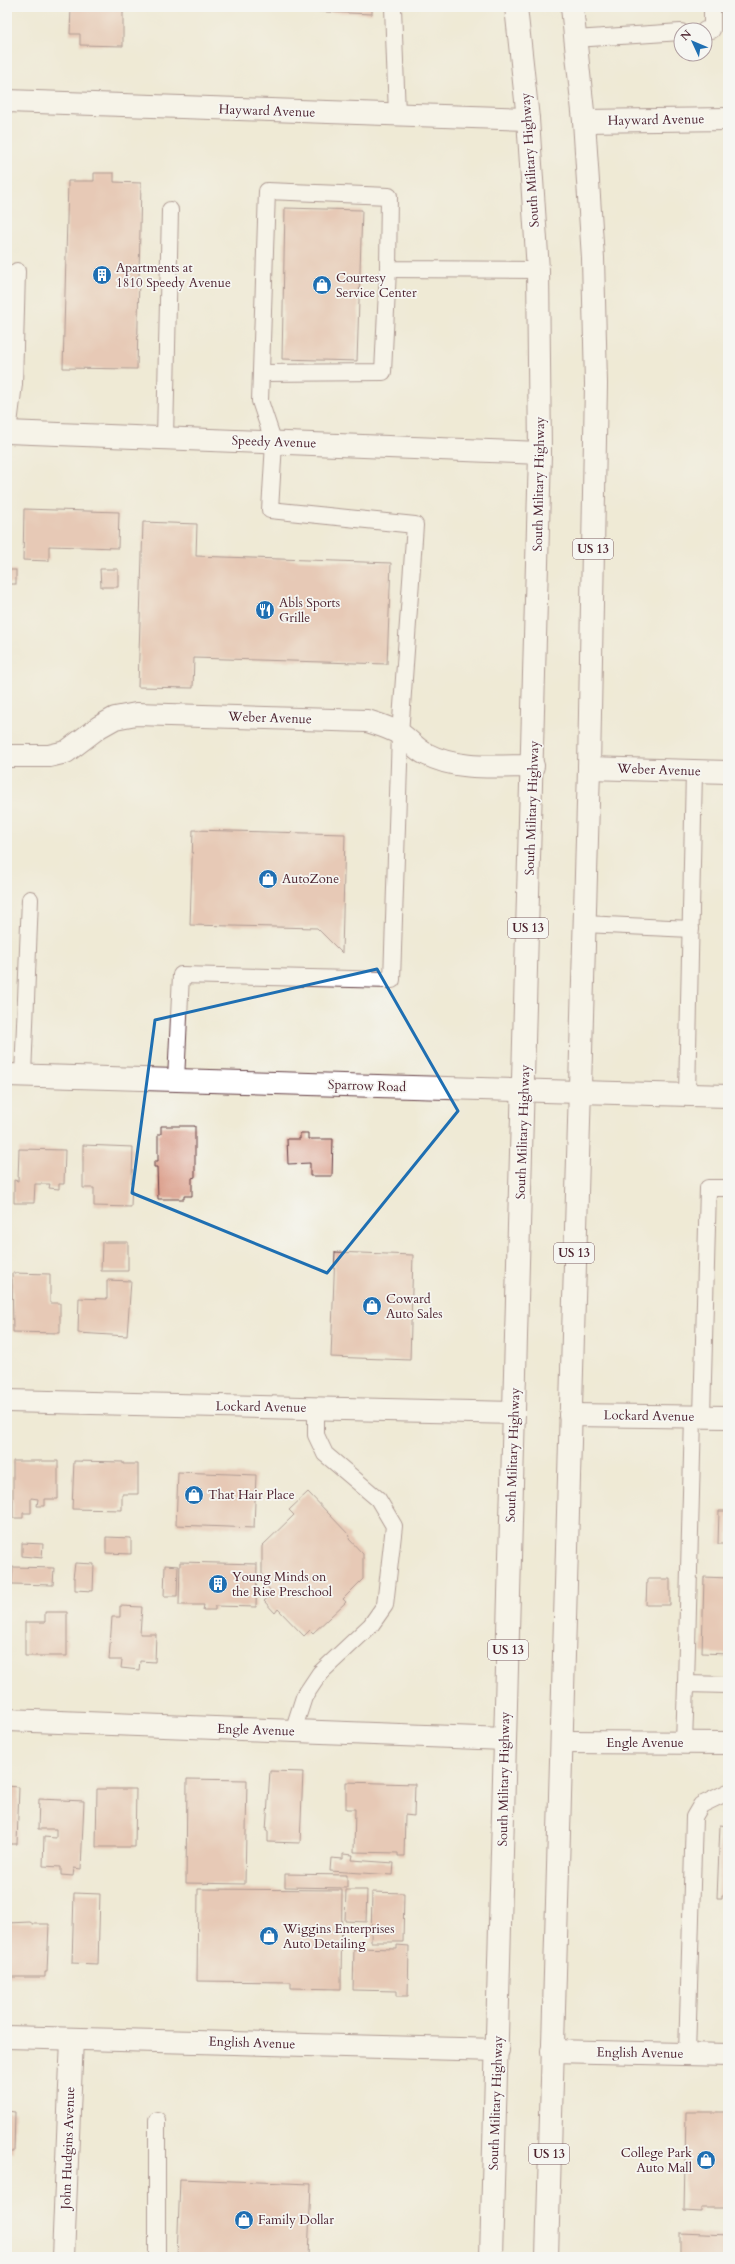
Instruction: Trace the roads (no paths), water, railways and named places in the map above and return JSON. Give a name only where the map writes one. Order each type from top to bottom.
[{"type":"street","name":"South Military Highway","points":[[492,2257],[505,1739],[533,766],[540,452],[538,270],[528,119],[516,7]]},
{"type":"street","name":"US 13","points":[[547,2257],[589,768],[596,384],[593,258],[584,121],[572,7]]},
{"type":"street","name":"Hayward Avenue","points":[[7,102],[528,119]]},
{"type":"street","name":"Hayward Avenue","points":[[584,121],[728,119]]},
{"type":"street","name":"Speedy Avenue","points":[[7,432],[540,452]]},
{"type":"street","name":"Weber Avenue","points":[[7,756],[48,756],[66,752],[99,727],[115,718],[136,714],[368,721],[385,726],[400,734],[425,754],[439,759],[473,766],[533,766]]},
{"type":"street","name":"Weber Avenue","points":[[589,768],[728,772]]},
{"type":"street","name":"Sparrow Road","points":[[15,1075],[728,1096]]},
{"type":"street","name":"Lockard Avenue","points":[[7,1401],[514,1414]]},
{"type":"street","name":"Lockard Avenue","points":[[570,1415],[728,1417]]},
{"type":"street","name":"Engle Avenue","points":[[7,1720],[505,1739]]},
{"type":"street","name":"Engle Avenue","points":[[562,1742],[728,1744]]},
{"type":"street","name":"English Avenue","points":[[7,2037],[498,2050]]},
{"type":"street","name":"John Hudgins Avenue","points":[[63,2257],[72,2039]]},
{"type":"street","name":"English Avenue","points":[[552,2051],[728,2055]]},
{"type":"lane","points":[[393,7],[397,115]]},
{"type":"lane","points":[[712,7],[712,22]]},
{"type":"lane","points":[[575,39],[673,33]]},
{"type":"lane","points":[[176,1080],[181,976],[392,980],[400,734],[415,525],[270,510],[274,442],[260,401],[267,191],[389,196],[384,372],[261,373]]},
{"type":"lane","points":[[166,438],[170,210]]},
{"type":"lane","points":[[388,269],[538,270]]},
{"type":"lane","points":[[7,432],[14,384],[17,271]]},
{"type":"lane","points":[[687,1095],[694,771]]},
{"type":"lane","points":[[15,1075],[30,900]]},
{"type":"lane","points":[[584,924],[690,928]]},
{"type":"lane","points":[[684,1743],[708,1188],[728,1188]]},
{"type":"lane","points":[[292,1731],[304,1697],[320,1673],[371,1624],[385,1605],[394,1526],[378,1499],[326,1454],[316,1435],[316,1409]]},
{"type":"lane","points":[[686,1684],[728,1685]]},
{"type":"lane","points":[[688,2054],[694,1817],[701,1805],[728,1792]]},
{"type":"lane","points":[[157,2120],[157,2257]]},
{"type":"place","name":"Apartments at 1810 Speedy Avenue","points":[[102,275]]},
{"type":"place","name":"Courtesy Service Center","points":[[322,285]]},
{"type":"place","name":"Abls Sports Grille","points":[[265,610]]},
{"type":"place","name":"AutoZone","points":[[268,879]]},
{"type":"place","name":"Coward Auto Sales","points":[[372,1306]]},
{"type":"place","name":"That Hair Place","points":[[194,1495]]},
{"type":"place","name":"Young Minds on the Rise Preschool","points":[[218,1584]]},
{"type":"place","name":"Wiggins Enterprises Auto Detailing","points":[[269,1936]]},
{"type":"place","name":"College Park Auto Mall","points":[[706,2160]]},
{"type":"place","name":"Family Dollar","points":[[244,2220]]}]
